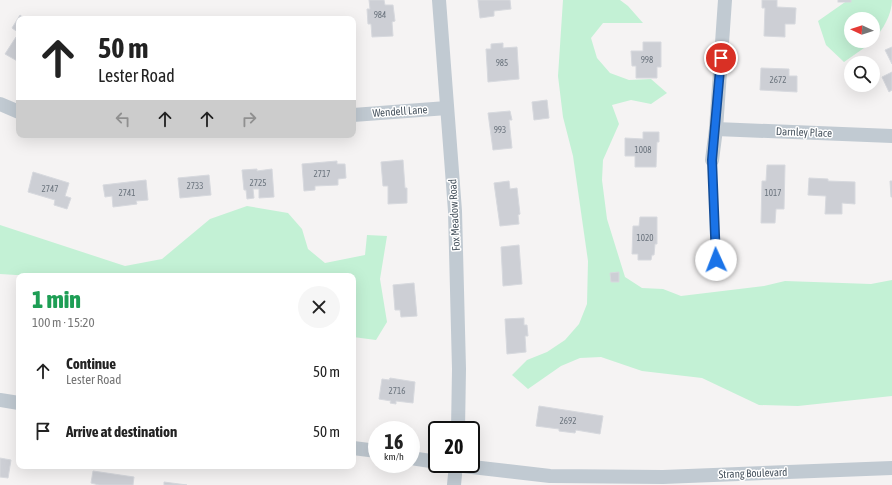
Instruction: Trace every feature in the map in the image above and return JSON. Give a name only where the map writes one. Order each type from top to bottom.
[{"type":"street","name":"Fox Meadow Road","points":[[438,0],[455,218],[459,369],[458,421]]},
{"type":"street","points":[[712,160],[716,129],[725,0]]},
{"type":"street","points":[[0,104],[16,111]]},
{"type":"street","name":"Wendell Lane","points":[[356,115],[447,108]]},
{"type":"street","name":"Darnley Place","points":[[716,129],[892,136]]},
{"type":"street","points":[[0,400],[16,403]]},
{"type":"street","points":[[356,448],[368,450]]},
{"type":"street","name":"Strang Boulevard","points":[[480,468],[550,476],[655,481],[892,468]]},
{"type":"street","points":[[453,473],[454,485]]},
{"type":"lane","points":[[712,160],[716,275]]},
{"type":"green space","points":[[563,0],[620,0],[628,6],[643,23],[603,23],[591,38],[597,58],[610,73],[629,80],[651,79],[667,93],[651,104],[631,100],[612,105],[619,124],[603,160],[602,180],[607,219],[625,277],[642,288],[663,289],[681,296],[764,286],[785,281],[871,284],[892,280],[892,396],[798,406],[759,405],[702,378],[642,371],[601,357],[580,358],[561,366],[528,389],[512,375],[527,360],[547,352],[565,340],[579,324],[587,304],[588,261],[573,156],[563,117],[558,76]]},
{"type":"green space","points":[[848,0],[892,0],[892,5],[886,22],[880,32],[880,12],[844,12],[844,48],[864,48],[853,56],[844,56],[844,62],[826,45],[818,21]]},
{"type":"green space","points":[[247,206],[288,213],[302,229],[308,249],[325,263],[365,255],[367,235],[387,236],[380,279],[387,322],[376,340],[356,337],[356,273],[0,274],[0,225],[125,266],[162,259],[210,219]]},
{"type":"building","points":[[369,0],[384,0],[385,5],[393,5],[395,21],[392,22],[393,36],[372,37],[371,24],[368,24],[367,9],[370,9]]},
{"type":"building","points":[[478,0],[510,0],[511,9],[494,11],[494,16],[480,18]]},
{"type":"building","points":[[762,0],[777,0],[777,7],[796,8],[795,24],[785,24],[785,37],[764,36],[765,8],[762,8]]},
{"type":"building","points":[[838,0],[851,0],[851,2],[838,2]]},
{"type":"building","points":[[16,22],[16,31],[12,28]]},
{"type":"building","points":[[16,37],[16,60],[5,54]]},
{"type":"building","points":[[643,42],[661,42],[661,67],[657,67],[657,78],[636,78],[636,66],[632,66],[631,51],[643,51]]},
{"type":"building","points":[[503,43],[503,48],[517,47],[519,79],[488,82],[486,49],[491,49],[491,44]]},
{"type":"building","points":[[892,47],[892,64],[885,50]]},
{"type":"building","points":[[761,68],[789,69],[789,76],[797,76],[797,92],[760,90]]},
{"type":"building","points":[[892,72],[892,90],[889,92],[882,77]]},
{"type":"building","points":[[547,100],[549,118],[534,120],[532,102]]},
{"type":"building","points":[[510,111],[512,120],[509,120],[512,148],[493,150],[488,113]]},
{"type":"building","points":[[643,132],[659,132],[656,167],[635,167],[635,156],[625,156],[625,138],[643,139]]},
{"type":"building","points":[[403,160],[405,188],[407,188],[407,203],[388,204],[388,186],[383,186],[381,162]]},
{"type":"building","points":[[337,161],[337,164],[345,164],[346,178],[338,179],[338,185],[315,186],[315,190],[304,191],[302,164]]},
{"type":"building","points":[[767,165],[785,165],[784,209],[776,209],[775,223],[761,223],[762,181],[766,181]]},
{"type":"building","points":[[257,169],[257,171],[272,169],[274,197],[259,198],[259,189],[253,189],[254,198],[247,199],[246,190],[244,190],[242,170]]},
{"type":"building","points":[[33,172],[69,183],[65,196],[71,198],[67,209],[54,205],[55,200],[28,192]]},
{"type":"building","points":[[209,175],[211,195],[180,198],[178,178]]},
{"type":"building","points":[[809,178],[828,179],[828,181],[855,182],[855,204],[842,203],[842,214],[825,214],[826,196],[808,195]]},
{"type":"building","points":[[146,180],[148,200],[136,201],[137,204],[113,207],[112,196],[105,197],[103,185]]},
{"type":"building","points":[[509,181],[510,189],[517,188],[520,214],[518,215],[519,224],[500,226],[494,183]]},
{"type":"building","points":[[890,181],[892,181],[892,197],[891,197]]},
{"type":"building","points":[[640,217],[657,217],[657,244],[655,244],[654,255],[652,255],[651,260],[638,260],[638,254],[632,254],[633,226],[639,226]]},
{"type":"building","points":[[519,245],[522,284],[503,286],[501,247]]},
{"type":"building","points":[[619,272],[619,282],[611,282],[610,273]]},
{"type":"building","points":[[414,283],[417,316],[401,317],[400,310],[395,310],[393,285]]},
{"type":"building","points":[[524,318],[524,325],[527,325],[528,336],[525,336],[526,352],[507,354],[505,319]]},
{"type":"building","points":[[390,378],[415,382],[413,403],[396,401],[396,404],[390,403],[391,401],[379,399],[382,379],[389,380]]},
{"type":"building","points":[[539,406],[603,416],[600,434],[576,430],[575,433],[559,431],[559,429],[536,426]]},
{"type":"building","points":[[0,458],[11,460],[8,478],[0,477]]},
{"type":"building","points":[[93,471],[134,477],[133,485],[99,485],[91,483]]},
{"type":"building","points":[[164,482],[187,485],[164,485]]},
{"type":"route","points":[[716,260],[712,160],[716,129],[721,58]]}]
